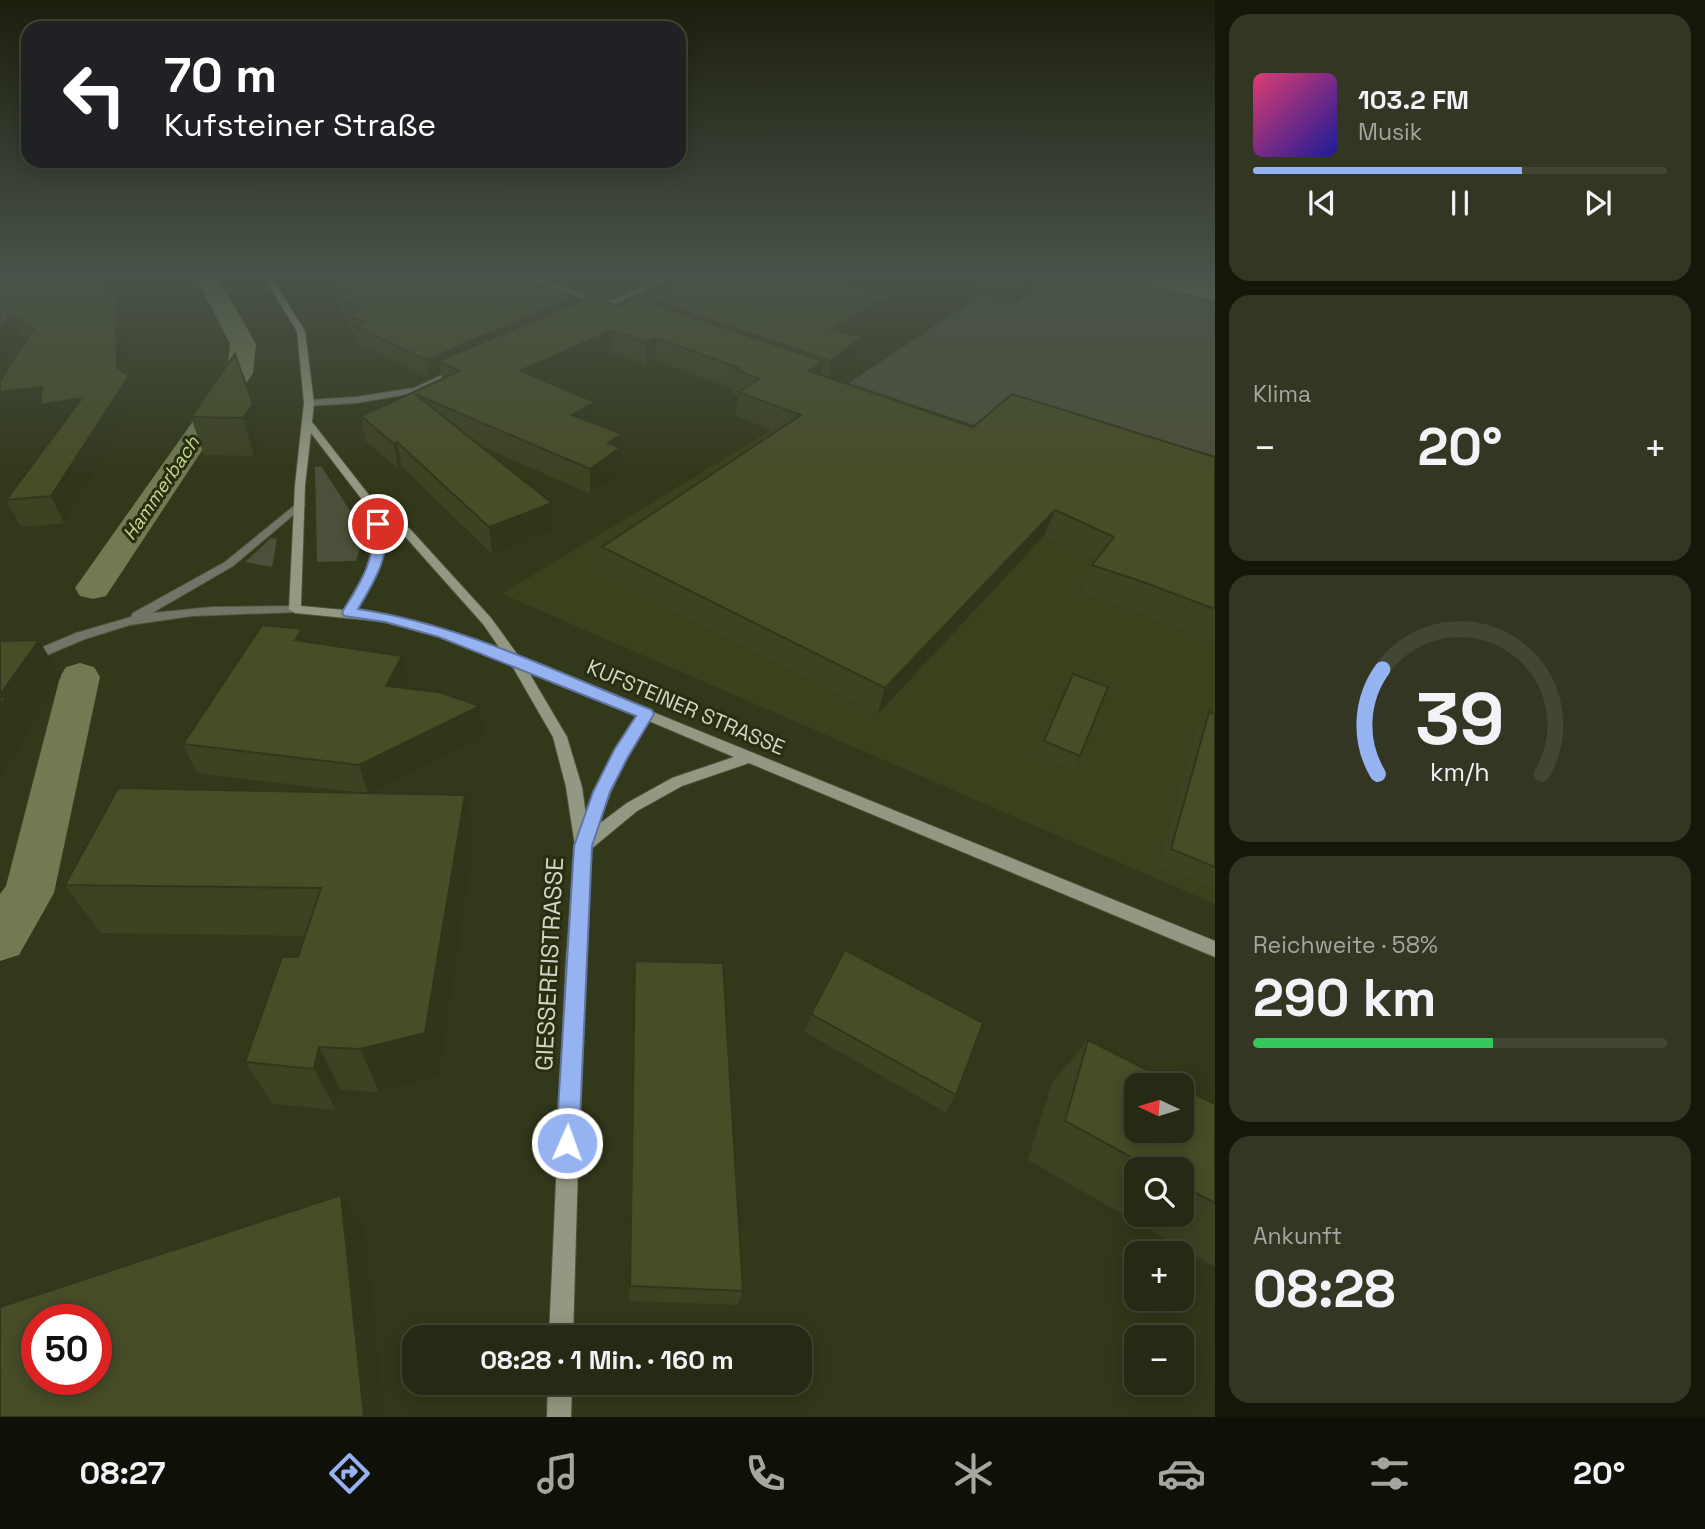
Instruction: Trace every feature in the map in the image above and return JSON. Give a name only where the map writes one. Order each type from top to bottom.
[{"type":"main road","points":[[295,609],[300,504],[309,424],[302,342]]},
{"type":"main road","points":[[309,424],[375,510],[381,538],[373,572],[349,612]]},
{"type":"main road","name":"GIESSEREISTRASSE","points":[[375,510],[406,531],[440,566],[516,660],[560,737],[574,787],[583,846],[575,974],[561,1325]]},
{"type":"main road","name":"KUFSTEINER STRASSE","points":[[295,609],[349,612],[386,618],[444,633],[516,660],[747,758],[1215,949]]},
{"type":"main road","name":"GIESSEREISTRASSE","points":[[583,846],[602,792],[620,754],[646,714]]},
{"type":"main road","name":"GIESSEREISTRASSE","points":[[583,846],[632,807],[677,782],[747,758]]},
{"type":"main road","points":[[559,1417],[560,1395]]},
{"type":"street","points":[[309,402],[356,400],[416,390],[467,367]]},
{"type":"street","points":[[129,621],[229,564],[300,504]]},
{"type":"street","name":"KUFSTEINER STRASSE","points":[[0,670],[93,632],[129,621],[219,610],[295,609]]},
{"type":"shaded area","points":[[911,342],[1215,342],[1215,506],[849,383]]},
{"type":"shaded area","points":[[849,383],[1215,506],[1215,904],[502,594]]},
{"type":"shaded area","points":[[321,466],[360,526],[362,541],[356,561],[317,562],[315,467]]},
{"type":"shaded area","points":[[271,538],[277,539],[272,567],[245,562]]},
{"type":"building","points":[[25,342],[117,342],[117,368],[129,376],[51,496],[6,500],[82,398],[40,405],[42,387],[0,392],[0,381]]},
{"type":"building","points":[[388,342],[469,342],[427,360]]},
{"type":"building","points":[[484,342],[585,342],[520,371],[595,402],[572,415],[622,434],[608,443],[620,448],[590,469],[415,394],[552,503],[489,527],[397,442],[394,444],[361,416],[460,371],[439,361]]},
{"type":"building","points":[[668,342],[767,342],[823,361],[809,371],[973,427],[1012,394],[1215,457],[1215,609],[1092,565],[1114,537],[1055,510],[885,688],[602,547],[801,415],[738,392],[760,379],[736,370],[740,368]]},
{"type":"building","points":[[776,342],[855,342],[831,361]]},
{"type":"building","points":[[235,354],[253,404],[243,418],[191,417]]},
{"type":"building","points":[[262,625],[302,629],[295,640],[402,656],[386,686],[439,692],[480,706],[359,765],[183,744]]},
{"type":"building","points":[[39,640],[0,695],[0,641]]},
{"type":"building","points":[[1073,674],[1108,687],[1080,756],[1044,741]]},
{"type":"building","points":[[1209,712],[1215,714],[1215,867],[1171,849]]},
{"type":"building","points":[[118,788],[465,795],[425,1033],[360,1049],[319,1047],[314,1069],[245,1062],[282,957],[298,957],[321,888],[65,885]]},
{"type":"building","points":[[845,950],[983,1023],[956,1095],[811,1014]]},
{"type":"building","points":[[635,961],[723,963],[743,1291],[630,1286]]},
{"type":"building","points":[[1088,1040],[1153,1073],[1124,1073],[1124,1143],[1194,1143],[1194,1094],[1215,1104],[1215,1203],[1194,1192],[1194,1157],[1131,1157],[1065,1121]]},
{"type":"building","points":[[341,1195],[364,1417],[0,1417],[0,1307]]},
{"type":"waterway","name":"Hammerbach","points":[[93,588],[240,373],[242,342]]},
{"type":"waterway","name":"Hammerbach","points":[[0,938],[29,893],[80,677]]},
{"type":"route","points":[[378,524],[381,538],[373,572],[349,612],[386,618],[444,633],[646,714],[620,754],[602,792],[583,846],[567,1143]]}]
